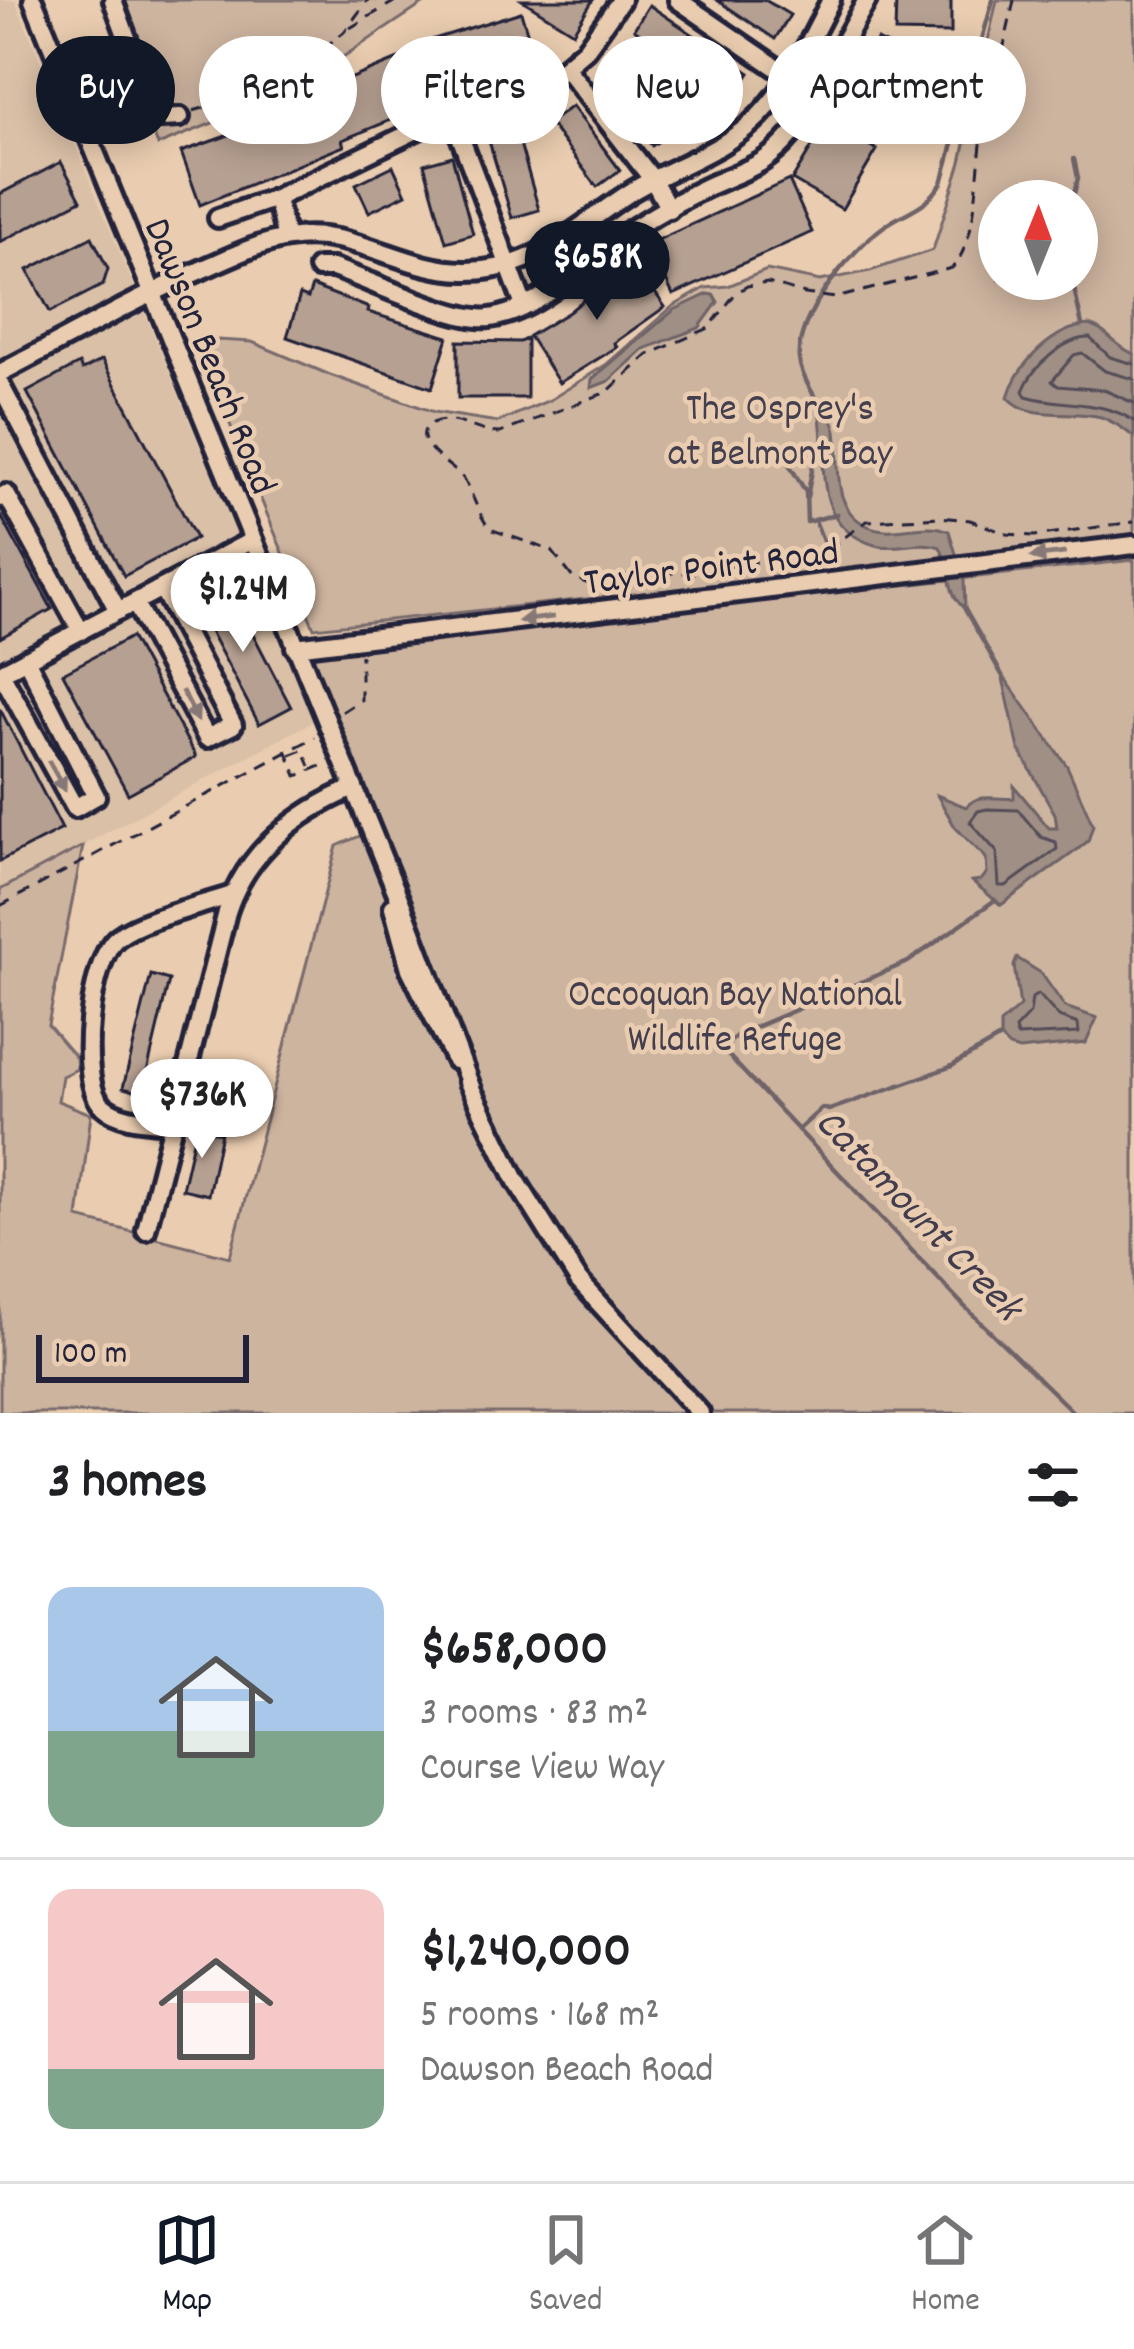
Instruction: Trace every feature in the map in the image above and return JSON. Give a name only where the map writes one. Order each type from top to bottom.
[{"type":"street","name":"Dawson Beach Road","points":[[33,0],[354,788],[384,869],[410,969],[432,1019],[516,1180],[579,1280],[700,1413]]},
{"type":"street","points":[[112,0],[152,106],[162,118],[180,117]]},
{"type":"street","points":[[569,65],[621,0]]},
{"type":"street","points":[[678,0],[767,61]]},
{"type":"street","points":[[812,36],[831,0]]},
{"type":"street","points":[[847,36],[867,0]]},
{"type":"street","points":[[569,72],[653,179],[669,209]]},
{"type":"street","points":[[0,373],[152,292],[286,238],[357,241],[448,271],[508,267],[554,247],[653,179],[740,132],[767,107]]},
{"type":"street","points":[[218,218],[276,198],[391,144]]},
{"type":"street","points":[[463,144],[524,306]]},
{"type":"street","points":[[318,268],[342,271],[465,316],[489,319],[524,306],[669,209],[765,162],[782,144]]},
{"type":"street","points":[[276,198],[286,238]]},
{"type":"street","points":[[342,271],[357,241]]},
{"type":"street","points":[[0,383],[126,607],[207,738],[233,725],[162,588]]},
{"type":"street","points":[[0,498],[6,494],[81,631]]},
{"type":"street","points":[[26,659],[96,796],[75,808],[0,673],[26,659],[81,631],[254,540]]},
{"type":"street","name":"Taylor Point Road","points":[[295,647],[1134,545]]},
{"type":"street","points":[[146,1230],[232,896],[247,868],[279,834],[313,808],[354,788]]},
{"type":"street","points":[[173,1123],[122,1116],[108,1110],[93,1094],[89,1046],[101,961],[110,944],[126,933],[232,896]]},
{"type":"path","points":[[344,32],[368,0]]},
{"type":"path","points":[[180,117],[266,92],[344,32],[398,0]]},
{"type":"path","points":[[1014,0],[978,154],[974,201],[952,268],[833,298],[768,283],[747,286],[709,328],[647,355],[608,392],[500,433],[484,434],[447,421],[434,422],[426,433],[429,450],[463,478],[490,529],[551,551],[573,578],[584,583],[603,584],[634,573],[697,573],[830,547],[866,520],[941,517],[1034,536],[1134,522]]},
{"type":"path","points":[[330,719],[361,700],[359,660],[368,651]]},
{"type":"path","points":[[0,905],[320,735]]},
{"type":"path","points":[[303,750],[313,769],[297,776],[287,753],[303,750]]},
{"type":"shaded area","points":[[0,0],[15,0],[36,51],[36,144],[75,144],[314,721],[0,890]]},
{"type":"green space","points":[[101,0],[429,0],[357,48],[357,36],[199,36],[199,129],[175,138],[175,36],[115,36]]},
{"type":"green space","name":"The Osprey's at Belmont Bay","points":[[997,0],[1134,0],[1134,535],[823,574],[314,628],[201,354],[218,340],[252,342],[434,412],[498,422],[550,400],[607,364],[672,307],[705,288],[728,286],[767,270],[820,281],[933,250],[965,144],[1026,144],[1026,36],[989,36]]},
{"type":"green space","name":"Occoquan Bay National Wildlife Refuge","points":[[1134,560],[1134,1413],[0,1413],[0,890],[83,846],[48,1025],[76,1058],[77,1069],[62,1076],[58,1101],[91,1114],[78,1218],[230,1257],[337,846],[380,827],[302,650]]},
{"type":"water","points":[[708,294],[718,302],[699,328],[644,349],[609,381],[591,388],[592,379],[674,310]]},
{"type":"water","points":[[1089,325],[1134,354],[1134,437],[1101,417],[1028,410],[1008,397],[1039,349],[1063,333]]},
{"type":"water","points":[[817,400],[835,427],[839,484],[847,507],[876,529],[949,531],[964,580],[965,609],[954,596],[940,547],[875,545],[838,521],[825,485]]},
{"type":"water","points":[[1002,674],[1067,766],[1093,825],[1088,841],[1001,905],[972,881],[987,873],[986,858],[955,827],[937,795],[966,807],[983,798],[1014,798],[1014,786],[1049,828],[1057,828],[1055,814],[1019,749]]},
{"type":"water","points":[[1017,958],[1041,973],[1065,1007],[1097,1018],[1086,1043],[1019,1050],[1000,1038],[1000,1024],[1020,1006]]},
{"type":"building","points":[[522,0],[593,0],[573,32]]},
{"type":"building","points":[[717,0],[765,0],[790,15],[777,36]]},
{"type":"building","points":[[896,0],[951,0],[951,33],[895,32]]},
{"type":"building","points":[[649,5],[695,36],[644,36],[634,29]]},
{"type":"building","points":[[521,12],[528,36],[444,36]]},
{"type":"building","points":[[381,66],[381,124],[357,134],[357,76]]},
{"type":"building","points":[[572,106],[593,134],[593,144],[600,144],[620,170],[597,187],[565,144],[569,144]]},
{"type":"building","points":[[204,144],[344,146],[200,205],[181,152]]},
{"type":"building","points":[[490,144],[520,144],[539,210],[512,218]]},
{"type":"building","points":[[814,144],[867,144],[877,150],[842,209],[792,180]]},
{"type":"building","points":[[452,156],[473,234],[446,242],[424,164]]},
{"type":"building","points":[[61,162],[81,200],[0,242],[0,194]]},
{"type":"building","points":[[393,166],[406,194],[369,212],[356,184]]},
{"type":"building","points":[[789,180],[812,232],[673,295],[649,244]]},
{"type":"building","points":[[92,237],[108,269],[103,285],[50,312],[28,270]]},
{"type":"building","points":[[632,260],[665,307],[614,343],[617,347],[559,383],[529,336],[569,312]]},
{"type":"building","points":[[312,286],[369,308],[368,312],[448,337],[432,388],[287,337],[300,295],[308,298]]},
{"type":"building","points":[[527,338],[527,398],[458,398],[458,341],[520,342]]},
{"type":"building","points":[[102,360],[196,538],[124,576],[27,392],[79,364],[82,370]]},
{"type":"building","points":[[0,514],[52,609],[0,638]]},
{"type":"building","points":[[228,586],[291,707],[259,724],[195,603]]},
{"type":"building","points":[[131,637],[196,757],[128,794],[63,673]]},
{"type":"building","points":[[0,709],[62,829],[0,861]]},
{"type":"building","points":[[151,975],[169,980],[142,1093],[123,1088]]},
{"type":"building","points":[[196,1128],[221,1133],[208,1195],[182,1189]]},
{"type":"waterway","name":"Catamount Creek","points":[[818,402],[799,359],[806,324],[855,252],[883,227],[928,199],[942,183],[993,0]]},
{"type":"waterway","points":[[1074,159],[1077,180]]},
{"type":"waterway","points":[[1077,300],[1082,325]]},
{"type":"waterway","points":[[807,497],[813,465]]},
{"type":"waterway","points":[[790,466],[806,492],[807,522],[837,514]]},
{"type":"waterway","points":[[816,523],[824,543]]},
{"type":"waterway","name":"Catamount Creek","points":[[963,606],[1002,675]]},
{"type":"waterway","name":"Catamount Creek","points":[[995,900],[908,962],[739,1034],[726,1053],[964,1306],[1074,1413]]},
{"type":"waterway","points":[[798,1130],[822,1108],[829,1110],[950,1067],[1000,1038]]}]
